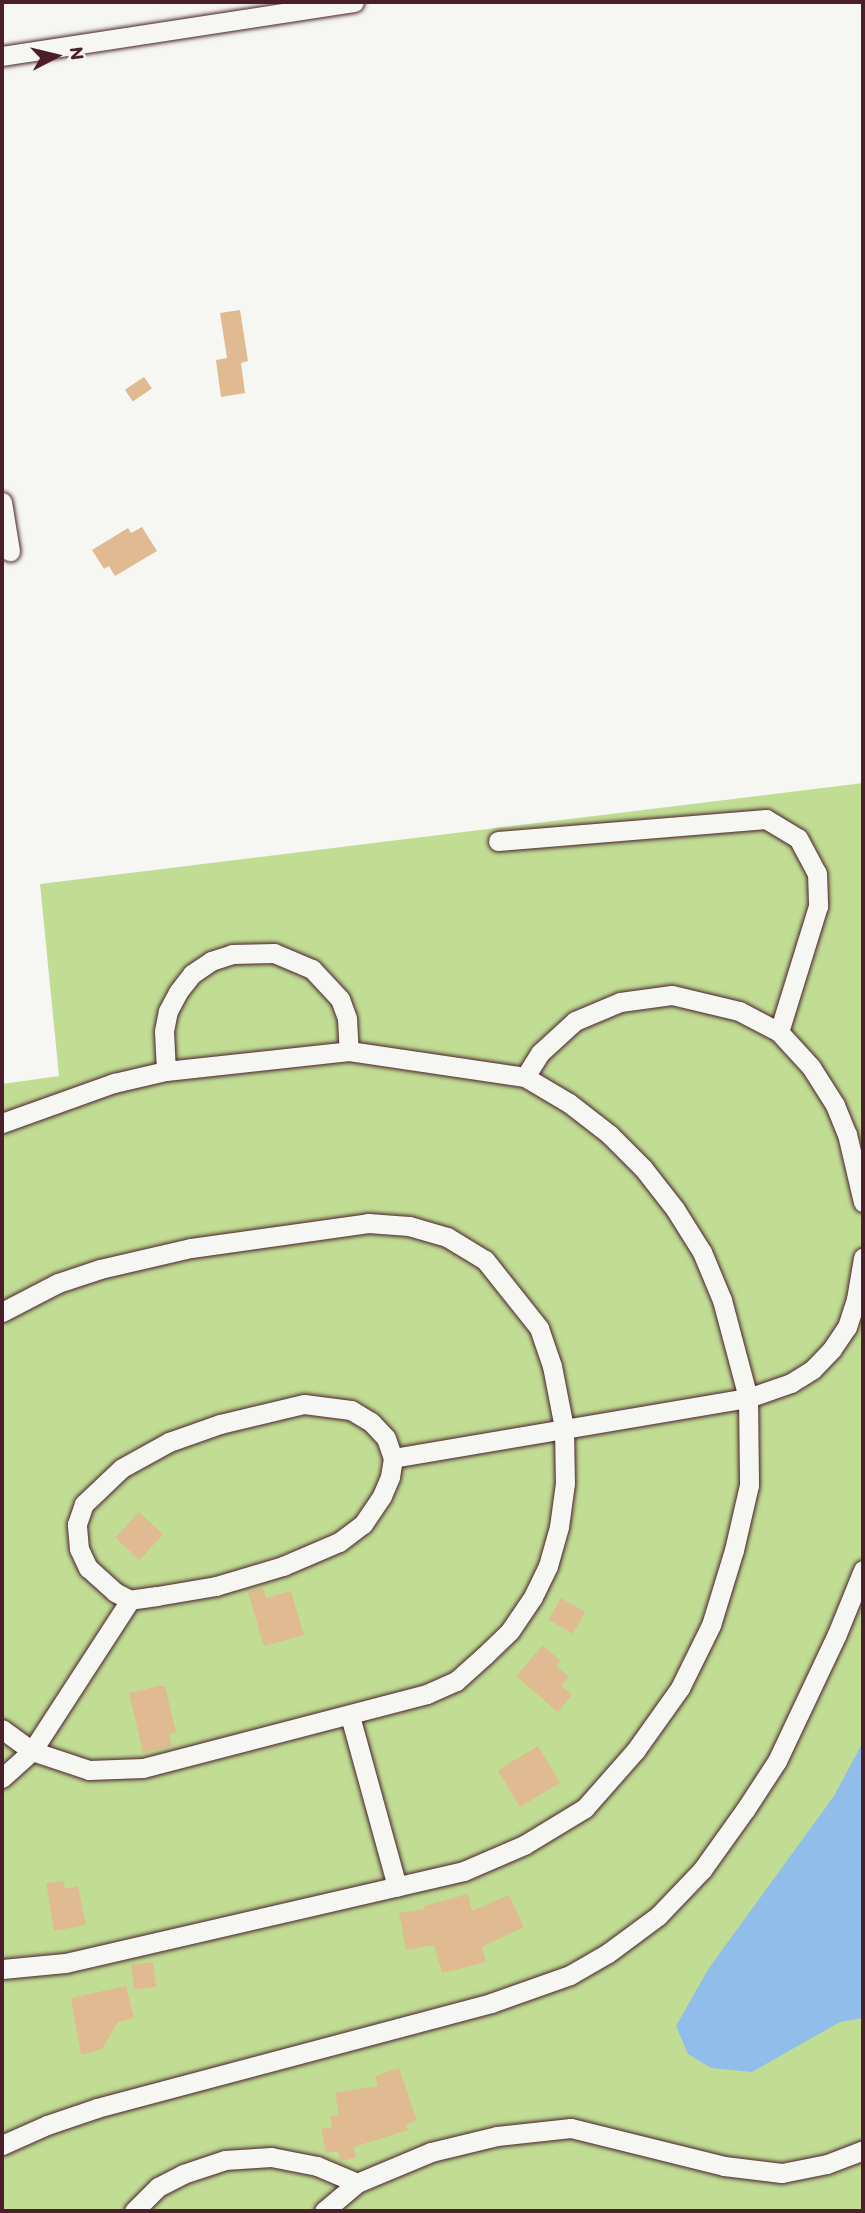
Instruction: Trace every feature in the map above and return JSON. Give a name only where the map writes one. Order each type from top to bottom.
[{"type":"street","points":[[2,56],[354,2]]},
{"type":"street","points":[[2,502],[10,551]]},
{"type":"street","points":[[498,841],[766,819],[798,838],[817,873],[818,906],[779,1032]]},
{"type":"street","points":[[166,1071],[164,1031],[168,1011],[178,992],[192,974],[211,961],[232,954],[274,953],[313,969],[340,999],[347,1018],[349,1051]]},
{"type":"street","points":[[525,1077],[540,1053],[575,1021],[620,1002],[672,995],[739,1011],[779,1032],[811,1067],[835,1105],[847,1134],[863,1202]]},
{"type":"street","points":[[2,1123],[114,1083],[166,1071],[349,1051],[525,1077],[569,1103],[609,1134],[643,1168],[675,1209],[702,1252],[722,1300],[748,1398],[749,1485],[734,1550],[711,1625],[680,1688],[650,1730],[585,1808],[524,1845],[464,1871],[65,1963],[2,1969]]},
{"type":"street","points":[[2,1312],[58,1283],[191,1248],[368,1223],[409,1226],[447,1237],[485,1260],[539,1328],[552,1366],[564,1428],[565,1483],[559,1527],[548,1566],[510,1631],[456,1681],[427,1695],[143,1768],[89,1770],[32,1751],[2,1729]]},
{"type":"street","points":[[393,1458],[748,1398],[791,1383],[812,1370],[832,1349],[847,1327],[856,1299],[863,1258]]},
{"type":"street","points":[[304,1404],[330,1405],[351,1410],[371,1422],[386,1438],[393,1458],[390,1476],[374,1511],[363,1524],[339,1542],[314,1554],[249,1577],[130,1600],[115,1592],[88,1568],[79,1549],[77,1524],[84,1504],[122,1468],[169,1442],[247,1416],[276,1413],[304,1404]]},
{"type":"street","points":[[2,2145],[47,2125],[97,2108],[491,2003],[570,1975],[608,1953],[658,1916],[702,1870],[745,1810],[777,1761],[837,1634],[863,1570]]},
{"type":"street","points":[[2,1779],[32,1751],[130,1600]]},
{"type":"street","points":[[350,1716],[397,1887]]},
{"type":"street","points":[[324,2211],[357,2183],[431,2152],[497,2136],[571,2128],[724,2166],[782,2173],[827,2164],[863,2150]]},
{"type":"street","points":[[134,2211],[158,2187],[183,2174],[225,2160],[271,2157],[317,2166],[357,2183]]},
{"type":"green space","points":[[863,783],[863,2211],[2,2211],[2,1084],[59,1076],[40,884]]},
{"type":"water","points":[[863,1742],[863,2018],[840,2022],[752,2072],[711,2068],[688,2054],[676,2026],[709,1968],[834,1796]]},
{"type":"building","points":[[240,310],[248,361],[241,363],[245,393],[221,397],[216,360],[227,358],[220,313]]},
{"type":"building","points":[[144,377],[152,389],[133,401],[125,390]]},
{"type":"building","points":[[142,527],[157,551],[115,576],[109,566],[104,569],[92,550],[128,528],[131,533]]},
{"type":"building","points":[[139,1512],[163,1535],[139,1560],[115,1538]]},
{"type":"building","points":[[263,1588],[266,1598],[291,1591],[304,1635],[264,1646],[248,1592]]},
{"type":"building","points":[[561,1598],[585,1612],[573,1634],[548,1620]]},
{"type":"building","points":[[543,1645],[560,1661],[556,1666],[569,1677],[561,1686],[572,1695],[558,1712],[516,1676]]},
{"type":"building","points":[[165,1686],[176,1732],[169,1734],[172,1746],[143,1753],[129,1693]]},
{"type":"building","points":[[538,1746],[560,1783],[520,1807],[498,1770]]},
{"type":"building","points":[[64,1881],[65,1889],[78,1886],[86,1925],[54,1931],[46,1883]]},
{"type":"building","points":[[468,1894],[472,1911],[509,1895],[524,1927],[482,1947],[486,1962],[442,1973],[434,1945],[406,1950],[399,1913],[425,1909],[424,1906]]},
{"type":"building","points":[[153,1962],[156,1987],[134,1989],[131,1965]]},
{"type":"building","points":[[126,1986],[134,2018],[118,2022],[102,2049],[81,2055],[71,1998]]},
{"type":"building","points":[[399,2068],[417,2121],[406,2124],[408,2130],[354,2147],[356,2158],[340,2161],[338,2151],[326,2153],[321,2129],[332,2127],[330,2116],[339,2115],[335,2093],[378,2086],[375,2076]]}]
